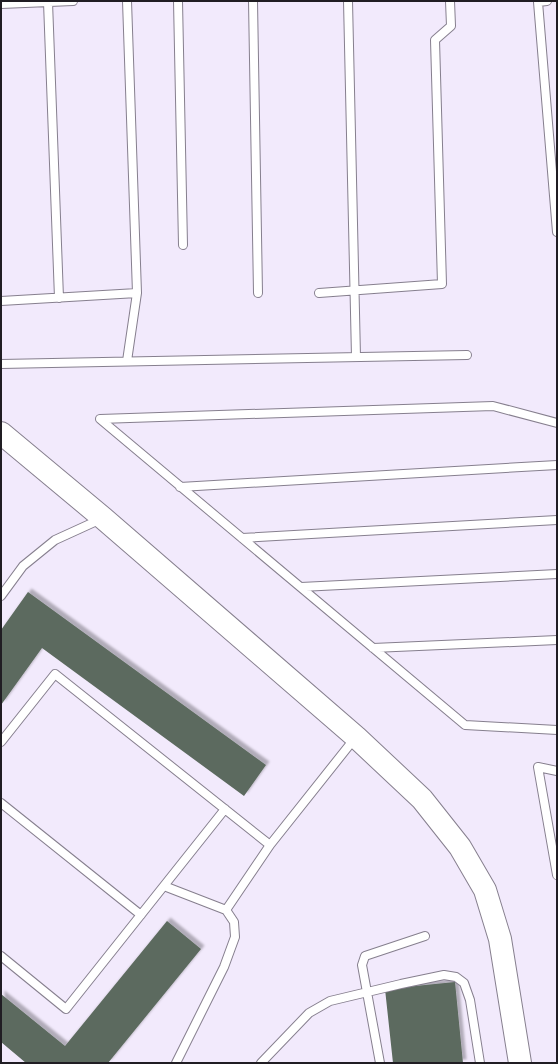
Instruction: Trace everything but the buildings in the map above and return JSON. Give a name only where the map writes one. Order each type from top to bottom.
[{"type":"street","points":[[1,433],[103,518],[356,738],[422,799],[460,847],[485,890],[500,939],[520,1063]]},
{"type":"lane","points":[[1,4],[73,1]]},
{"type":"lane","points":[[127,1],[137,294],[127,361]]},
{"type":"lane","points":[[178,1],[183,245]]},
{"type":"lane","points":[[252,1],[258,293]]},
{"type":"lane","points":[[348,1],[356,357]]},
{"type":"lane","points":[[319,293],[442,284],[435,40],[451,26],[450,1]]},
{"type":"lane","points":[[547,1],[538,2],[557,232]]},
{"type":"lane","points":[[48,2],[59,298]]},
{"type":"lane","points":[[1,301],[137,294]]},
{"type":"lane","points":[[1,364],[467,355]]},
{"type":"lane","points":[[557,423],[493,406],[100,419],[465,725],[557,730]]},
{"type":"lane","points":[[180,487],[557,465]]},
{"type":"lane","points":[[1,596],[23,566],[55,540],[103,518]]},
{"type":"lane","points":[[242,538],[557,520]]},
{"type":"lane","points":[[301,587],[557,574]]},
{"type":"lane","points":[[373,648],[557,640]]},
{"type":"lane","points":[[1,742],[55,674],[270,845]]},
{"type":"lane","points":[[226,910],[270,845],[356,738]]},
{"type":"lane","points":[[557,771],[538,767],[557,875]]},
{"type":"lane","points":[[1,802],[141,915]]},
{"type":"lane","points":[[1,956],[66,1009],[225,809]]},
{"type":"lane","points":[[164,886],[226,910],[234,922],[235,937],[224,967],[176,1063]]},
{"type":"lane","points":[[380,1063],[362,965],[365,956],[425,936]]},
{"type":"lane","points":[[261,1063],[309,1013],[330,1001],[444,975],[456,976],[464,983],[470,1000],[480,1063]]}]
